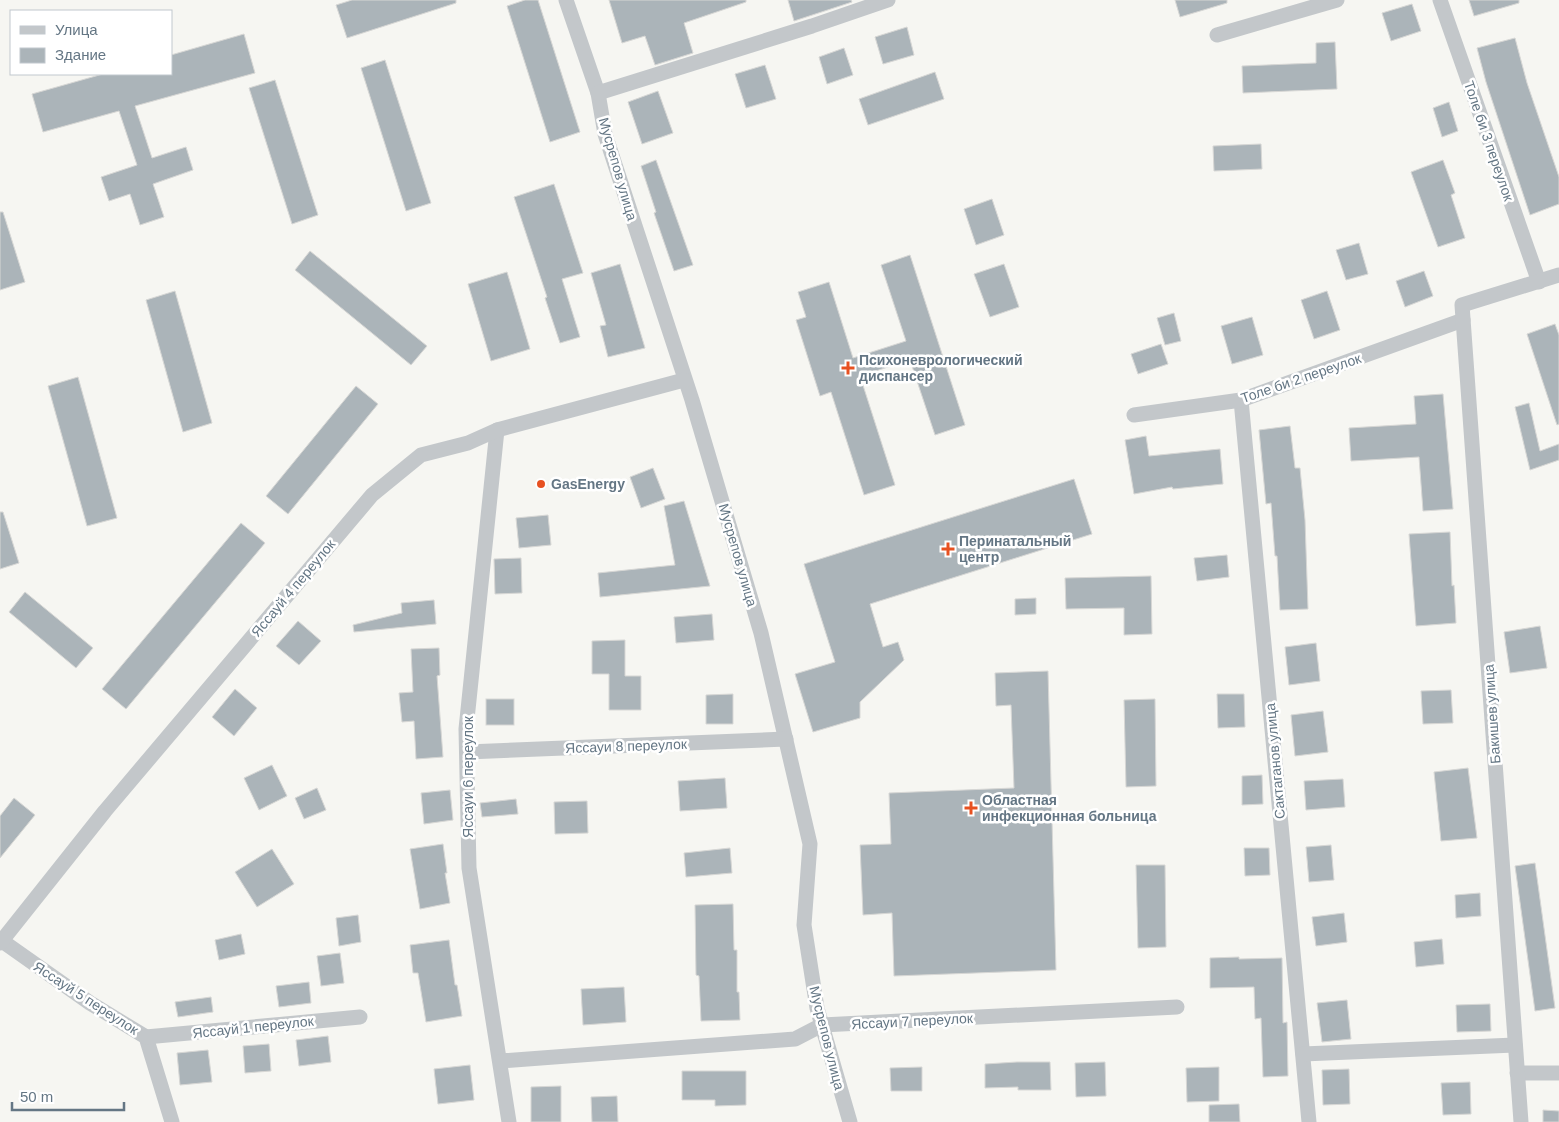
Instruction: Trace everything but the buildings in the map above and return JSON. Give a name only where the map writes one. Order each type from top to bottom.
[{"type":"street","name":"Мусрепов улица","points":[[566,0],[598,93],[605,134],[692,400],[761,633],[810,844],[804,925],[817,1008],[850,1122]]},
{"type":"street","points":[[598,93],[812,26],[888,0]]},
{"type":"street","points":[[1217,35],[1337,0]]},
{"type":"street","name":"Толе би 3 переулок","points":[[1440,0],[1539,282]]},
{"type":"street","name":"Толе би 2 переулок","points":[[1134,415],[1242,400],[1559,275]]},
{"type":"street","name":"Бакишев улица","points":[[1463,313],[1521,1122]]},
{"type":"street","name":"Яссауй 4 переулок","points":[[1,942],[105,811],[372,495],[421,455],[468,444],[497,430],[684,380]]},
{"type":"street","name":"Сактаганов улица","points":[[1242,400],[1309,1122]]},
{"type":"street","name":"Яссауи 6 переулок","points":[[497,430],[466,729],[469,868],[510,1122]]},
{"type":"street","name":"Яссауи 8 переулок","points":[[467,752],[786,739]]},
{"type":"street","name":"Яссауй 5 переулок","points":[[1,942],[90,1003],[146,1038],[172,1122]]},
{"type":"street","name":"Яссауи 7 переулок","points":[[501,1061],[795,1039],[822,1025],[1177,1007]]},
{"type":"street","name":"Яссауй 1 переулок","points":[[146,1038],[360,1017]]},
{"type":"street","points":[[1303,1054],[1515,1045]]},
{"type":"street","points":[[1517,1073],[1559,1073]]},
{"type":"place","name":"Психоневрологический диспансер","points":[[848,368]]},
{"type":"place","name":"GasEnergy","points":[[541,484]]},
{"type":"place","name":"Перинатальный центр","points":[[948,549]]},
{"type":"place","name":"Областная инфекционная больница","points":[[971,808]]}]
